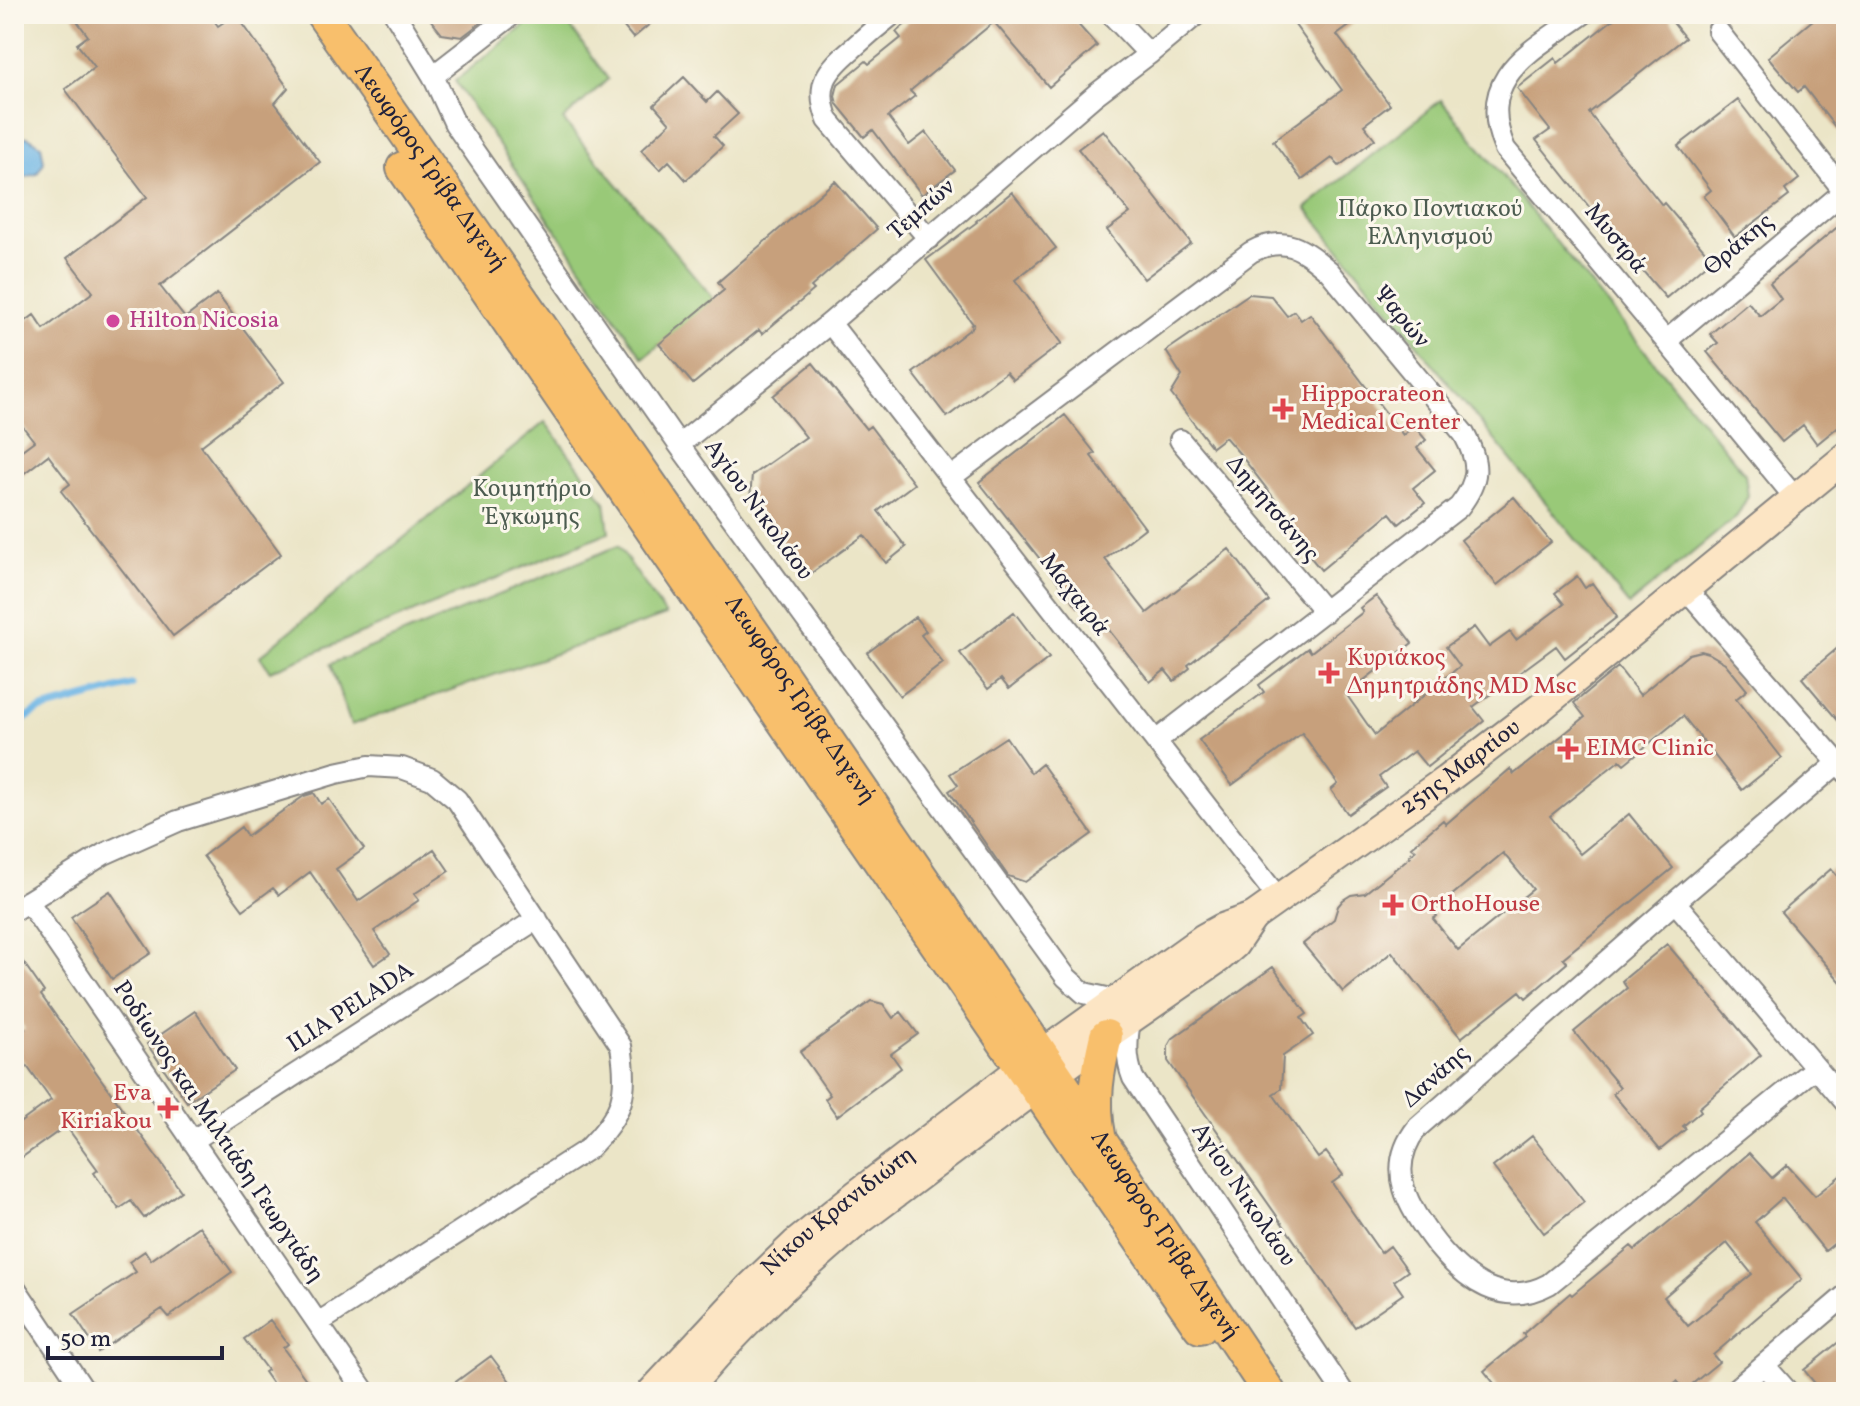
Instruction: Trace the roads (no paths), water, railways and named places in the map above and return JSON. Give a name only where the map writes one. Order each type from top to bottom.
[{"type":"main road","name":"Λεωφόρος Γρίβα Διγενή","points":[[297,14],[1039,1071],[1099,1137],[1269,1392]]},
{"type":"main road","name":"Λεωφόρος Γρίβα Διγενή","points":[[322,14],[550,340],[1039,1071],[1244,1392]]},
{"type":"main road","points":[[1099,1137],[1095,1117],[1096,1080],[1118,1018]]},
{"type":"street","name":"Αγίου Νικολάου","points":[[395,14],[433,76],[455,124],[679,445],[1066,977],[1118,1018],[1127,1064],[1133,1078],[1343,1392]]},
{"type":"street","points":[[433,76],[513,14]]},
{"type":"street","points":[[893,14],[834,63],[821,90],[822,106],[828,120],[929,239]]},
{"type":"street","points":[[1111,14],[1149,54]]},
{"type":"street","name":"Τεμπών","points":[[679,445],[830,323],[1095,95],[1197,14]]},
{"type":"street","name":"Μυστρά","points":[[1583,14],[1521,59],[1507,74],[1498,92],[1495,111],[1497,131],[1505,149],[1796,499]]},
{"type":"street","points":[[1718,31],[1845,191]]},
{"type":"street","name":"Θράκης","points":[[1666,341],[1845,191]]},
{"type":"street","name":"Ψαρών","points":[[950,478],[1251,252],[1277,244],[1292,245],[1306,252],[1329,271],[1464,434],[1471,447],[1476,474],[1468,497],[1451,515],[1156,741]]},
{"type":"street","name":"Μαχαιρά","points":[[830,323],[1278,898]]},
{"type":"street","name":"Δημητσάνης","points":[[1180,440],[1325,612]]},
{"type":"street","name":"25ης Μαρτίου","points":[[1039,1071],[1118,1018],[1204,938],[1253,917],[1446,780],[1540,708],[1846,457]]},
{"type":"street","points":[[1686,589],[1842,767]]},
{"type":"street","points":[[21,906],[104,854],[178,821],[336,773],[369,766],[402,768],[432,779],[457,800],[621,1046],[626,1074],[621,1103],[609,1129],[588,1149],[318,1323]]},
{"type":"street","name":"Δανάης","points":[[1815,1068],[1542,1288],[1533,1291],[1511,1294],[1477,1283],[1451,1262],[1406,1199],[1401,1170],[1405,1147],[1417,1128],[1675,902],[1842,767]]},
{"type":"street","points":[[1675,902],[1846,1103]]},
{"type":"street","name":"Ροδίωνος και Μιλτιάδη Γεωργιάδη","points":[[21,906],[192,1141],[365,1392]]},
{"type":"street","name":"ILIA PELADA","points":[[192,1141],[537,919]]},
{"type":"street","name":"Νίκου Κρανιδιώτη","points":[[652,1392],[750,1287],[795,1244],[856,1195],[1039,1071]]},
{"type":"street","name":"Νίκου Κρανιδιώτη","points":[[685,1392],[732,1339],[834,1241],[1039,1071]]},
{"type":"street","points":[[14,1286],[85,1392]]},
{"type":"street","points":[[1732,1392],[1846,1295]]},
{"type":"street","points":[[1764,1365],[1788,1392]]},
{"type":"water","points":[[14,137],[28,137],[41,145],[44,162],[37,174],[14,180]]},
{"type":"waterway","points":[[14,726],[39,710],[132,685]]},
{"type":"place","name":"Hilton Nicosia","points":[[113,321]]},
{"type":"place","name":"Hippocrateon Medical Center","points":[[1283,409]]},
{"type":"place","name":"Κυριάκος Δημητριάδης MD Msc","points":[[1329,673]]},
{"type":"place","name":"EIMC Clinic","points":[[1568,749]]},
{"type":"place","name":"OrthoHouse","points":[[1393,905]]},
{"type":"place","name":"Eva Kiriakou","points":[[168,1108]]},
{"type":"park label","name":"Πάρκο Ποντιακού Ελληνισμού","points":[[1430,224]]},
{"type":"park label","name":"Κοιμητήριο Έγκωμης","points":[[532,504]]}]
